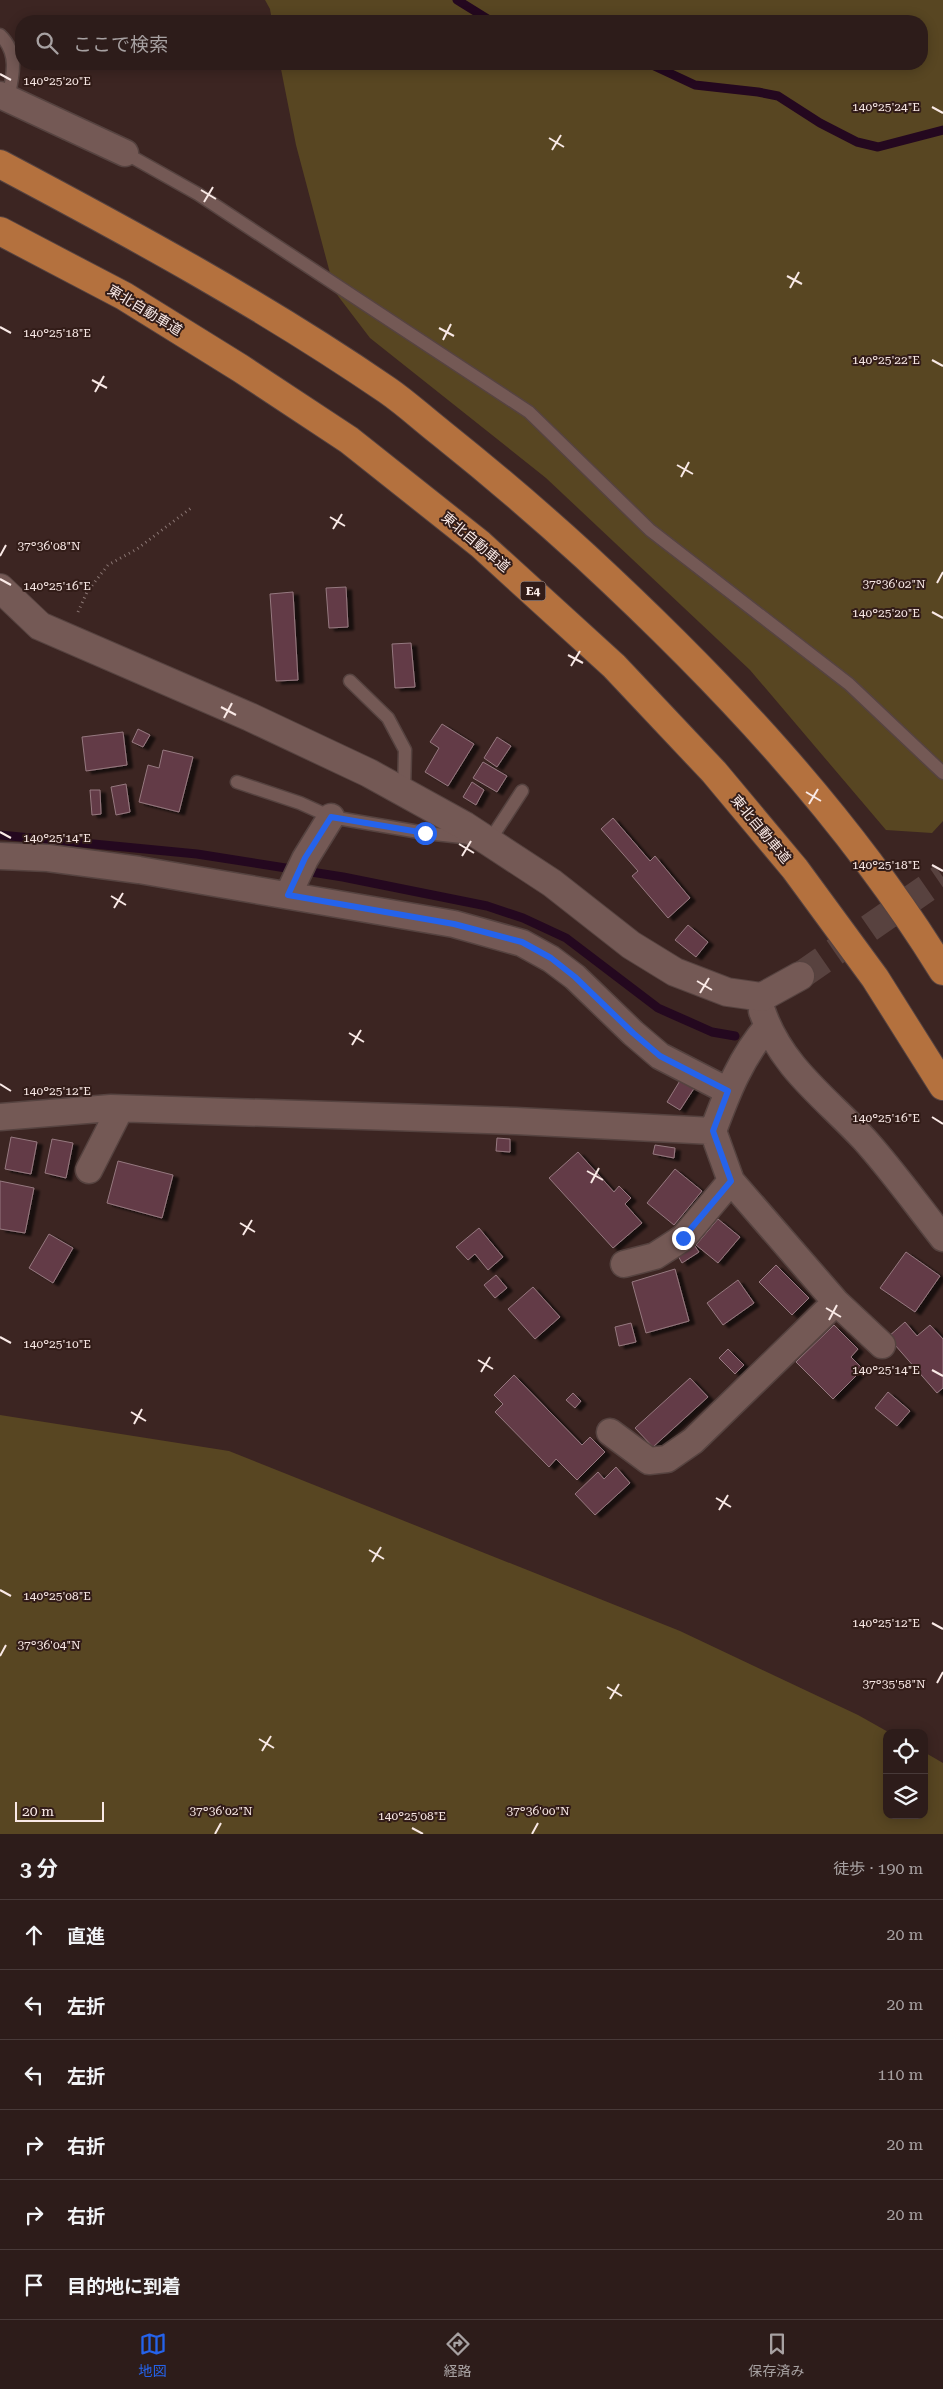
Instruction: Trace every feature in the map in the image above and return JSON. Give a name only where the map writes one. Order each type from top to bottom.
[{"type":"highway","points":[[0,164],[154,246],[272,314],[390,392],[519,495],[653,620],[760,731],[842,828],[924,941],[943,971]]},
{"type":"highway","name":"東北自動車道","points":[[0,231],[124,296],[240,368],[349,440],[480,544],[614,666],[714,772],[795,869],[875,978],[943,1086]]},
{"type":"street","points":[[4,96],[125,153]]},
{"type":"street","points":[[0,588],[40,626],[258,721],[369,773],[490,840],[552,883],[631,945],[675,972],[727,992],[762,997],[800,976]]},
{"type":"street","points":[[296,877],[331,817]]},
{"type":"street","points":[[0,856],[48,858],[139,870],[296,877],[522,942],[551,958],[575,977],[633,1033],[660,1056],[728,1091]]},
{"type":"street","points":[[762,997],[762,1009],[768,1026],[795,1071],[864,1140],[943,1238]]},
{"type":"street","points":[[768,1026],[750,1046],[728,1091],[713,1131],[731,1181],[836,1302],[882,1345]]},
{"type":"street","points":[[0,1118],[120,1109],[516,1121],[713,1131]]},
{"type":"street","points":[[89,1170],[120,1109]]},
{"type":"street","points":[[624,1264],[655,1256],[683,1238],[731,1181]]},
{"type":"street","points":[[610,1432],[649,1461],[666,1459],[693,1441],[836,1302]]},
{"type":"lane","points":[[0,35],[13,56],[14,70],[4,96]]},
{"type":"lane","points":[[125,153],[198,194],[529,412],[650,530],[849,684],[943,773]]},
{"type":"lane","points":[[350,681],[388,718],[404,750],[404,793]]},
{"type":"lane","points":[[237,782],[300,802],[331,817],[425,833],[490,840],[522,791]]},
{"type":"path","points":[[67,638],[87,592],[108,564],[137,549],[191,508]]},
{"type":"shaded area","points":[[265,0],[943,0],[943,821],[932,833],[886,830],[750,670],[546,478],[370,338],[335,292],[296,145],[281,70],[928,70],[928,15],[271,15]]},
{"type":"shaded area","points":[[0,1415],[229,1451],[680,1631],[858,1715],[883,1729],[883,1819],[928,1819],[928,1754],[943,1763],[943,1834],[0,1834]]},
{"type":"building","points":[[346,587],[348,627],[329,628],[326,588]]},
{"type":"building","points":[[293,592],[298,680],[276,681],[270,594]]},
{"type":"building","points":[[411,643],[415,687],[395,688],[392,644]]},
{"type":"building","points":[[442,724],[474,744],[448,786],[425,772],[439,748],[430,742]]},
{"type":"building","points":[[138,729],[150,735],[143,747],[132,742]]},
{"type":"building","points":[[123,732],[127,765],[86,771],[82,737]]},
{"type":"building","points":[[497,737],[511,746],[497,767],[484,758]]},
{"type":"building","points":[[163,750],[193,757],[179,812],[139,802],[148,765],[159,768]]},
{"type":"building","points":[[483,762],[507,776],[497,792],[473,778]]},
{"type":"building","points":[[472,782],[484,790],[476,805],[463,797]]},
{"type":"building","points":[[126,784],[130,812],[116,815],[111,787]]},
{"type":"building","points":[[90,790],[100,790],[101,814],[92,815]]},
{"type":"building","points":[[613,818],[650,861],[655,856],[690,898],[668,918],[632,876],[638,871],[601,829]]},
{"type":"building","points":[[688,925],[708,942],[696,957],[675,940]]},
{"type":"building","points":[[681,1079],[695,1087],[680,1110],[667,1102]]},
{"type":"building","points":[[11,1137],[37,1142],[31,1174],[5,1169]]},
{"type":"building","points":[[497,1138],[510,1139],[510,1152],[496,1151]]},
{"type":"building","points":[[52,1139],[73,1143],[66,1178],[45,1173]]},
{"type":"building","points":[[655,1145],[675,1148],[674,1158],[653,1154]]},
{"type":"building","points":[[578,1152],[614,1192],[619,1186],[631,1198],[625,1204],[642,1223],[613,1248],[549,1178]]},
{"type":"building","points":[[118,1161],[173,1175],[162,1218],[107,1203]]},
{"type":"building","points":[[675,1169],[702,1191],[674,1225],[647,1203]]},
{"type":"building","points":[[0,1181],[34,1188],[25,1233],[0,1229]]},
{"type":"building","points":[[718,1219],[740,1237],[718,1263],[696,1245]]},
{"type":"building","points":[[479,1228],[503,1257],[488,1270],[475,1254],[468,1260],[456,1247]]},
{"type":"building","points":[[49,1234],[73,1248],[53,1283],[29,1268]]},
{"type":"building","points":[[692,1242],[699,1252],[682,1263],[676,1252]]},
{"type":"building","points":[[906,1252],[940,1276],[915,1312],[880,1288]]},
{"type":"building","points":[[776,1265],[809,1298],[792,1315],[759,1282]]},
{"type":"building","points":[[675,1269],[689,1321],[646,1333],[632,1282]]},
{"type":"building","points":[[496,1275],[507,1288],[495,1298],[484,1285]]},
{"type":"building","points":[[738,1280],[754,1303],[723,1325],[707,1303]]},
{"type":"building","points":[[533,1287],[560,1317],[535,1339],[508,1309]]},
{"type":"building","points":[[905,1322],[917,1336],[930,1325],[943,1339],[943,1388],[937,1393],[888,1337]]},
{"type":"building","points":[[631,1323],[636,1342],[619,1346],[615,1327]]},
{"type":"building","points":[[834,1325],[858,1349],[851,1357],[863,1369],[833,1399],[796,1362]]},
{"type":"building","points":[[728,1349],[744,1365],[735,1374],[719,1358]]},
{"type":"building","points":[[514,1375],[582,1445],[590,1437],[605,1452],[577,1480],[556,1459],[549,1467],[495,1412],[503,1404],[494,1395]]},
{"type":"building","points":[[690,1378],[708,1397],[653,1447],[635,1428]]},
{"type":"building","points":[[888,1392],[910,1411],[897,1426],[875,1408]]},
{"type":"building","points":[[573,1393],[581,1401],[575,1408],[566,1400]]},
{"type":"building","points":[[616,1467],[630,1483],[595,1515],[575,1494],[598,1472],[604,1479]]},
{"type":"waterway","points":[[457,0],[481,15]]},
{"type":"waterway","points":[[663,70],[695,85],[778,96],[820,123],[857,142],[878,147],[943,130]]},
{"type":"waterway","points":[[0,835],[197,854],[343,877],[487,906],[523,918],[566,938],[658,1008],[712,1032],[735,1036]]},
{"type":"tunnel","points":[[800,976],[943,877]]},
{"type":"route","points":[[425,833],[331,817],[305,858],[288,895],[454,924],[522,942],[551,958],[575,977],[633,1033],[660,1056],[728,1091],[713,1131],[731,1181],[683,1238]]}]
